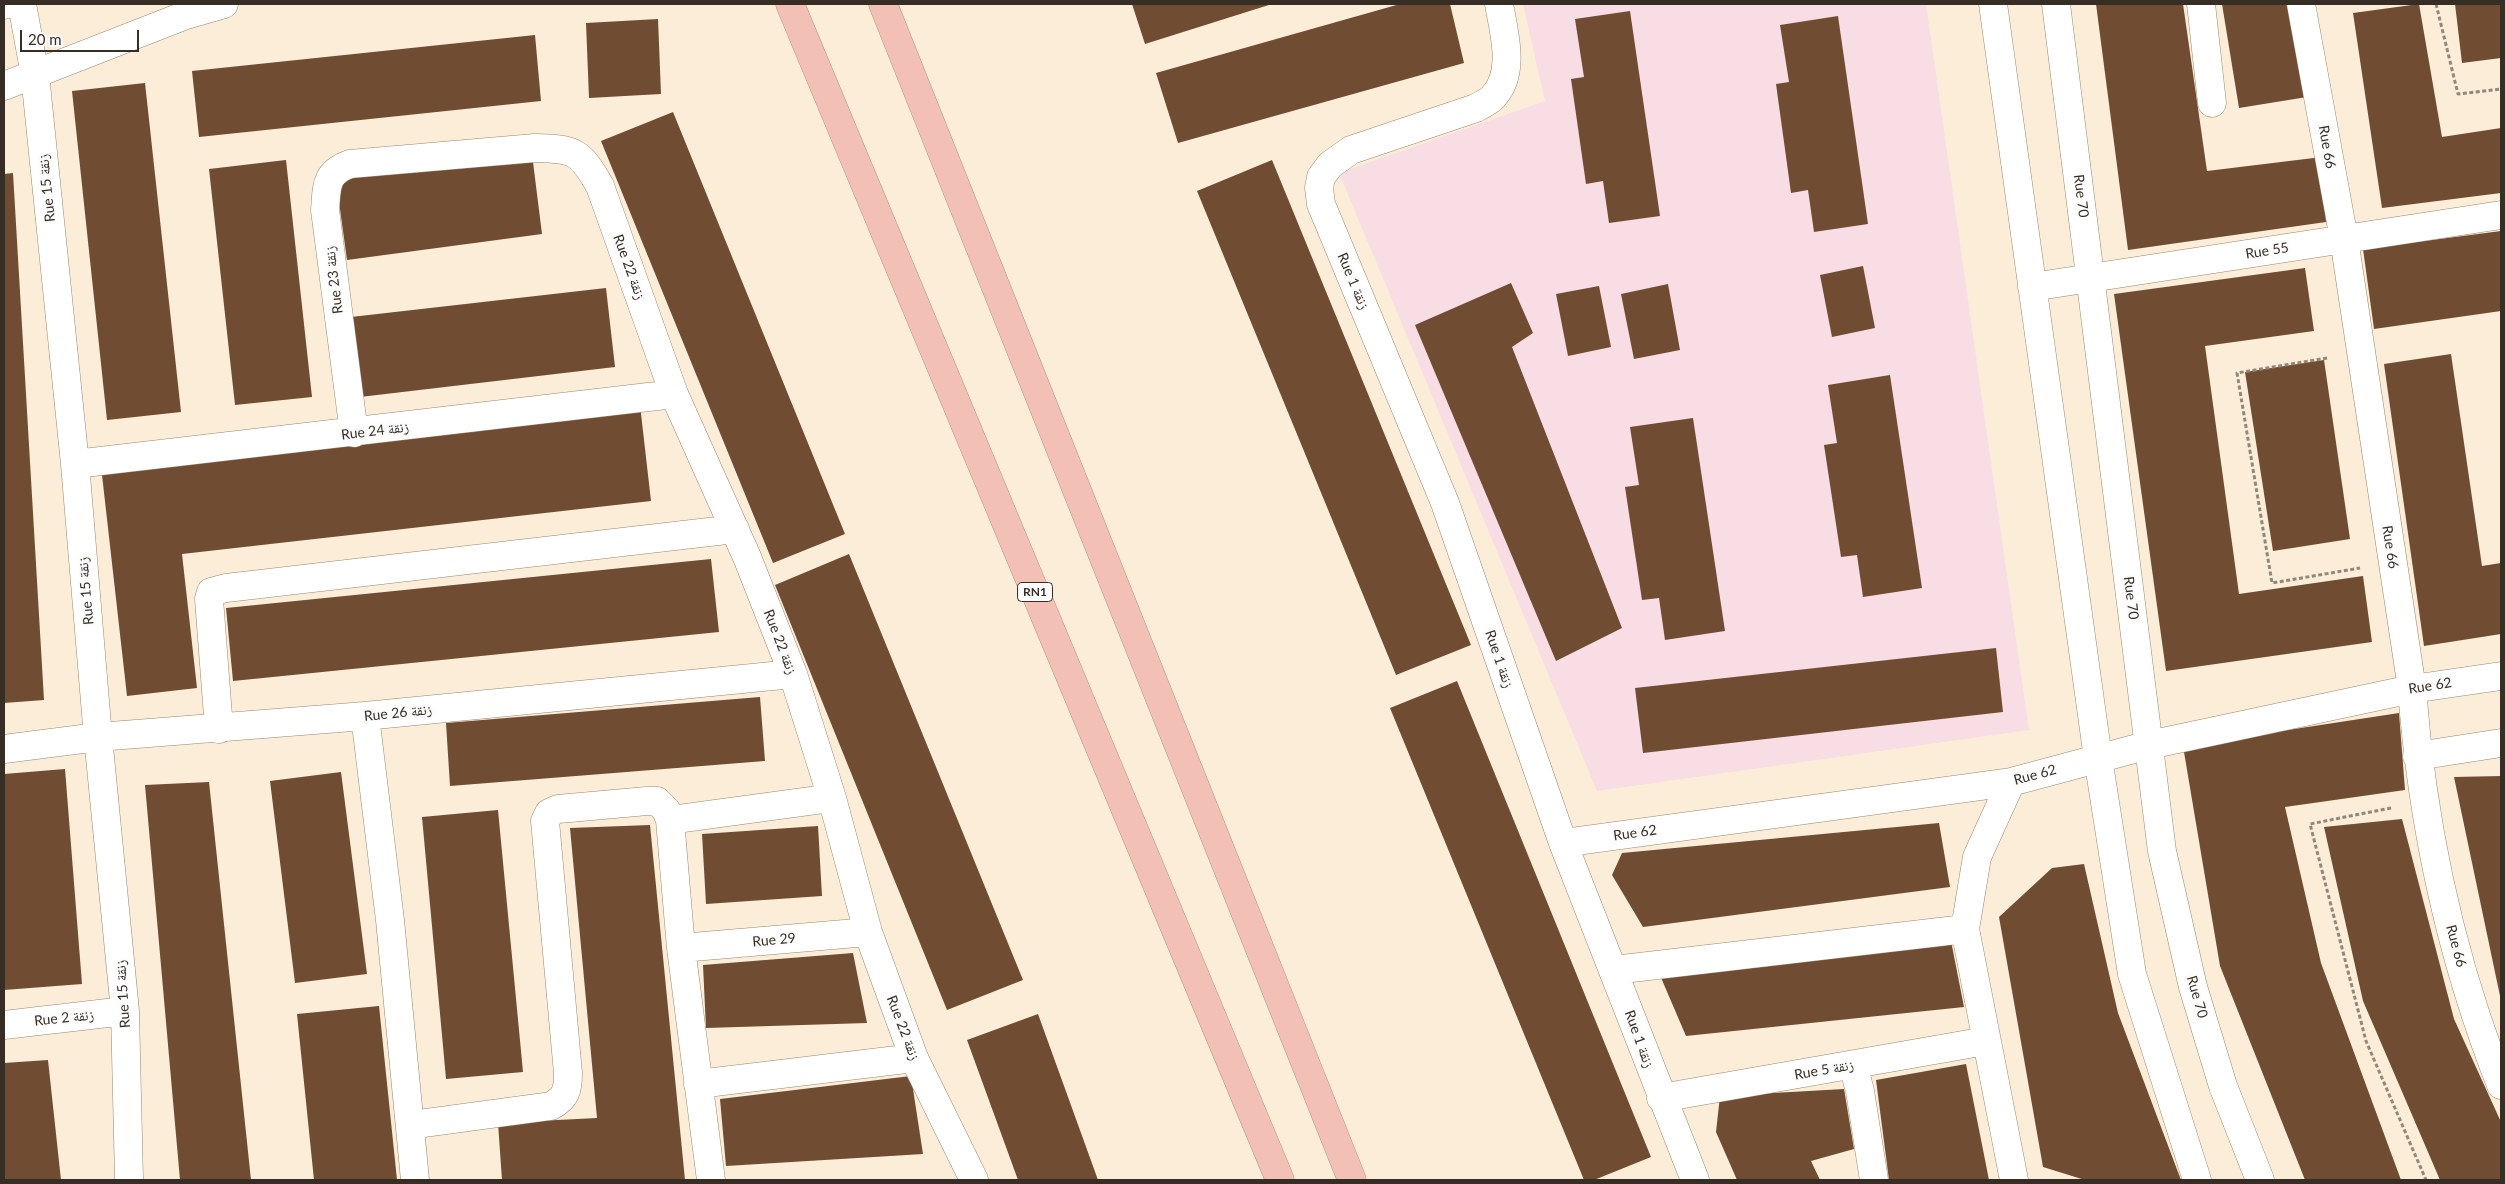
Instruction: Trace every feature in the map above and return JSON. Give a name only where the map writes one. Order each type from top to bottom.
[{"type":"highway","name":"RN1","points":[[790,4],[1280,1180]]},
{"type":"highway","points":[[884,4],[1352,1180]]},
{"type":"street","name":"Rue 15 زنقة","points":[[22,4],[35,75],[75,464],[98,737],[125,1011],[129,1180]]},
{"type":"street","points":[[4,86],[186,15],[224,4]]},
{"type":"street","name":"Rue 1 زنقة","points":[[1499,4],[1506,49],[1506,69],[1500,86],[1492,98],[1476,108],[1351,150],[1330,165],[1320,177],[1321,204],[1446,503],[1563,843],[1614,970],[1661,1098],[1695,1180]]},
{"type":"street","points":[[1993,4],[2098,758],[2132,974],[2197,1180]]},
{"type":"street","name":"Rue 70","points":[[2056,4],[2162,851],[2194,987],[2223,1086],[2260,1180]]},
{"type":"street","points":[[2201,4],[2212,103]]},
{"type":"street","name":"Rue 66","points":[[2301,4],[2344,239],[2412,689],[2417,756],[2423,802],[2442,893],[2477,1023],[2501,1085]]},
{"type":"street","name":"Rue 22 زنقة","points":[[376,161],[535,148],[558,148],[575,153],[586,161],[600,186],[674,394],[735,529],[793,674],[832,798],[868,932],[914,1058],[972,1180]]},
{"type":"street","name":"Rue 23 زنقة","points":[[354,433],[326,210],[327,189],[328,179],[338,168],[350,164],[376,161]]},
{"type":"street","name":"Rue 55","points":[[2032,287],[2501,215]]},
{"type":"street","name":"Rue 24 زنقة","points":[[75,464],[354,433],[674,394]]},
{"type":"street","points":[[219,728],[209,599],[211,592],[226,588],[735,529]]},
{"type":"street","name":"Rue 26 زنقة","points":[[4,749],[98,737],[365,716],[793,674]]},
{"type":"street","name":"Rue 62","points":[[1563,843],[2011,782],[2149,744],[2412,689],[2501,676]]},
{"type":"street","points":[[365,716],[390,920],[415,1180]]},
{"type":"street","points":[[2417,756],[2501,743]]},
{"type":"street","points":[[2011,782],[1977,857],[1965,929],[2014,1180]]},
{"type":"street","points":[[670,820],[832,798]]},
{"type":"street","points":[[410,1125],[551,1106],[561,1100],[568,1090],[568,1073],[544,820],[549,813],[558,809],[657,801],[666,810],[670,820],[681,948],[711,1180]]},
{"type":"street","points":[[1614,970],[1965,929]]},
{"type":"street","name":"Rue 29","points":[[681,948],[868,932]]},
{"type":"street","name":"Rue 2 زنقة","points":[[4,1024],[125,1011]]},
{"type":"street","name":"Rue 5 زنقة","points":[[1661,1098],[1986,1041]]},
{"type":"street","points":[[698,1084],[914,1058]]},
{"type":"street","points":[[1853,1065],[1860,1091],[1874,1180]]},
{"type":"path","points":[[2436,4],[2458,94],[2501,89]]},
{"type":"path","points":[[2360,352],[2237,373],[2272,583],[2393,562]]},
{"type":"path","points":[[2423,802],[2310,824],[2366,1041],[2426,1180]]},
{"type":"shaded area","points":[[1523,4],[1926,4],[2029,730],[1597,791],[1339,173],[1545,101]]},
{"type":"building","points":[[1132,4],[1272,4],[1145,44]]},
{"type":"building","points":[[1400,4],[1450,4],[1464,63],[1178,143],[1156,73]]},
{"type":"building","points":[[2096,4],[2183,4],[2207,171],[2322,157],[2326,222],[2128,250]]},
{"type":"building","points":[[2222,4],[2292,4],[2307,97],[2239,108]]},
{"type":"building","points":[[2419,4],[2442,137],[2501,128],[2501,193],[2382,208],[2353,13]]},
{"type":"building","points":[[2455,4],[2501,4],[2501,58],[2462,63]]},
{"type":"building","points":[[1630,11],[1660,216],[1609,223],[1603,181],[1586,184],[1571,79],[1584,77],[1575,19]]},
{"type":"building","points":[[1838,16],[1868,224],[1814,232],[1808,190],[1791,193],[1776,84],[1789,82],[1780,25]]},
{"type":"building","points":[[658,19],[661,94],[589,98],[586,23]]},
{"type":"building","points":[[535,35],[541,101],[199,137],[192,71]]},
{"type":"building","points":[[145,83],[181,412],[107,420],[72,91]]},
{"type":"building","points":[[673,112],[845,534],[773,563],[601,141]]},
{"type":"building","points":[[532,154],[542,234],[347,260],[336,180]]},
{"type":"building","points":[[286,160],[312,397],[235,405],[209,169]]},
{"type":"building","points":[[1272,160],[1471,645],[1396,675],[1197,191]]},
{"type":"building","points":[[13,173],[44,700],[4,703],[4,174]]},
{"type":"building","points":[[2501,231],[2501,311],[2374,329],[2363,249]]},
{"type":"building","points":[[1863,266],[1875,328],[1832,337],[1820,275]]},
{"type":"building","points":[[2305,268],[2314,331],[2205,346],[2239,594],[2363,576],[2372,642],[2166,671],[2114,294]]},
{"type":"building","points":[[1511,283],[1533,333],[1512,347],[1622,628],[1556,661],[1415,325]]},
{"type":"building","points":[[1668,284],[1680,350],[1634,359],[1621,294]]},
{"type":"building","points":[[1599,286],[1611,347],[1568,356],[1556,294]]},
{"type":"building","points":[[606,288],[615,367],[360,397],[351,317]]},
{"type":"building","points":[[2451,354],[2482,566],[2501,563],[2501,634],[2424,646],[2384,364]]},
{"type":"building","points":[[2324,360],[2350,539],[2273,551],[2245,372]]},
{"type":"building","points":[[1890,375],[1922,588],[1863,597],[1857,555],[1841,557],[1824,445],[1837,443],[1828,385]]},
{"type":"building","points":[[640,405],[651,501],[182,554],[197,688],[127,696],[101,466]]},
{"type":"building","points":[[1693,418],[1725,631],[1665,640],[1659,598],[1642,600],[1625,487],[1639,485],[1630,427]]},
{"type":"building","points":[[849,554],[1023,980],[947,1010],[775,585]]},
{"type":"building","points":[[711,559],[719,632],[233,681],[226,608]]},
{"type":"building","points":[[1996,648],[2003,712],[1643,753],[1635,688]]},
{"type":"building","points":[[1457,681],[1651,1157],[1594,1180],[1584,1180],[1390,708]]},
{"type":"building","points":[[760,697],[765,761],[450,786],[446,723]]},
{"type":"building","points":[[2399,713],[2405,790],[2285,807],[2321,963],[2401,1180],[2305,1180],[2220,966],[2183,746]]},
{"type":"building","points":[[65,769],[82,984],[4,990],[4,774]]},
{"type":"building","points":[[341,772],[367,974],[295,983],[270,781]]},
{"type":"building","points":[[2501,776],[2501,996],[2500,996],[2454,777]]},
{"type":"building","points":[[209,782],[251,1180],[180,1180],[145,785]]},
{"type":"building","points":[[498,810],[523,1072],[446,1079],[422,817]]},
{"type":"building","points":[[2402,819],[2454,1019],[2501,1122],[2501,1180],[2440,1180],[2363,1001],[2324,827]]},
{"type":"building","points":[[1939,823],[1950,887],[1643,927],[1612,875],[1622,853]]},
{"type":"building","points":[[650,825],[685,1180],[502,1180],[498,1123],[597,1118],[570,828]]},
{"type":"building","points":[[818,826],[822,896],[706,904],[702,834]]},
{"type":"building","points":[[2084,864],[2118,1013],[2181,1180],[2085,1180],[2043,1167],[1999,917],[2052,868]]},
{"type":"building","points":[[1951,941],[1964,1007],[1686,1036],[1659,973]]},
{"type":"building","points":[[853,953],[867,1023],[706,1028],[703,965]]},
{"type":"building","points":[[379,1006],[397,1180],[314,1180],[297,1014]]},
{"type":"building","points":[[1038,1014],[1098,1180],[1018,1180],[967,1040]]},
{"type":"building","points":[[48,1060],[61,1180],[4,1180],[4,1063]]},
{"type":"building","points":[[1966,1064],[1989,1180],[1889,1180],[1876,1080]]},
{"type":"building","points":[[911,1076],[923,1154],[726,1166],[720,1099]]},
{"type":"building","points":[[1844,1089],[1854,1149],[1811,1161],[1820,1180],[1737,1180],[1716,1132],[1720,1096]]}]
